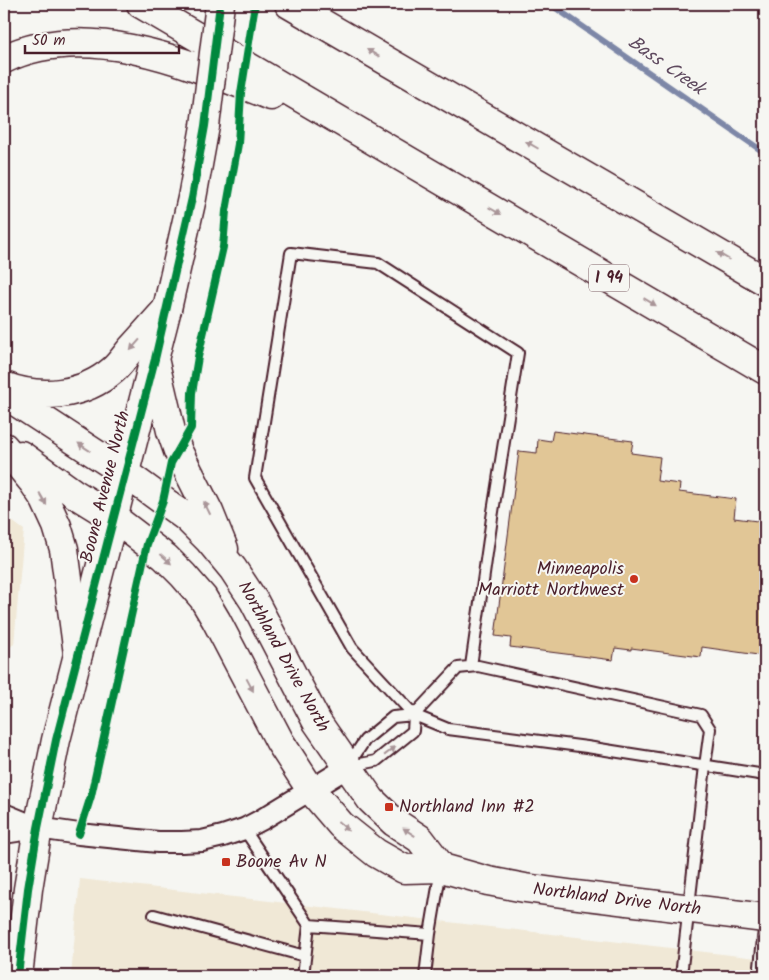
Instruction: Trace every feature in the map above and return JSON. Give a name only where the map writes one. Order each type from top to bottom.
[{"type":"main road","name":"I 94","points":[[141,4],[765,370]]},
{"type":"main road","name":"Boone Avenue North","points":[[18,976],[27,897],[38,828],[56,740],[167,308],[190,206],[206,126],[220,4]]},
{"type":"main road","points":[[289,4],[765,281]]},
{"type":"main road","points":[[4,59],[34,48],[75,43],[119,47],[179,60],[301,108],[453,186]]},
{"type":"main road","points":[[4,386],[16,391],[50,395],[76,390],[100,380],[114,369],[167,308]]},
{"type":"main road","points":[[154,359],[171,431],[178,452],[209,512],[233,569]]},
{"type":"main road","name":"Northland Drive North","points":[[4,394],[124,473],[186,518],[208,540],[233,569],[254,601],[317,722],[371,800],[394,822],[420,839],[442,868]]},
{"type":"main road","name":"Northland Drive North","points":[[4,442],[75,494],[114,518],[165,558],[183,575],[203,598],[280,742],[311,790],[341,825],[376,853],[404,869],[442,868],[488,881],[525,888],[765,918]]},
{"type":"main road","points":[[4,447],[33,482],[45,500],[57,526],[64,549],[78,654]]},
{"type":"street","points":[[4,833],[38,828],[158,842],[202,841],[244,829],[348,767]]},
{"type":"street","points":[[4,814],[38,828]]},
{"type":"lane","points":[[472,666],[492,518],[518,353],[378,263],[291,253],[255,478],[352,648],[414,715],[448,729],[587,747],[765,775]]},
{"type":"lane","points":[[348,767],[376,761],[413,731],[414,715],[458,668],[478,666],[701,715],[710,729],[681,976]]},
{"type":"lane","points":[[348,767],[364,740],[393,717],[414,715]]},
{"type":"lane","points":[[244,829],[309,925],[303,976]]},
{"type":"lane","points":[[425,976],[430,934],[442,868]]},
{"type":"lane","points":[[154,915],[305,956]]},
{"type":"lane","points":[[759,976],[765,918]]},
{"type":"lane","points":[[309,925],[430,934]]},
{"type":"shaded area","points":[[4,515],[24,530],[14,644],[4,652]]},
{"type":"shaded area","points":[[80,879],[765,959],[765,976],[71,976]]},
{"type":"building","name":"Minneapolis Marriott Northwest","points":[[553,431],[633,441],[631,453],[660,457],[657,481],[680,484],[679,492],[736,499],[734,518],[765,522],[765,656],[702,647],[701,657],[631,648],[631,650],[615,648],[613,660],[510,647],[511,638],[495,636],[519,451],[537,453],[538,439],[551,441]]},
{"type":"waterway","name":"Bass Creek","points":[[550,4],[765,153]]},
{"type":"cycle path","points":[[18,976],[28,889],[56,740],[155,359],[192,198],[205,126],[220,4]]},
{"type":"cycle path","points":[[79,834],[91,796],[147,544],[163,501],[171,463],[191,428],[192,393],[198,357],[223,247],[226,211],[238,144],[241,93],[255,4]]},
{"type":"place","name":"Minneapolis Marriott Northwest","points":[[634,579]]},
{"type":"place","name":"Northland Inn #2","points":[[389,807]]},
{"type":"place","name":"Boone Av N","points":[[226,862]]}]
